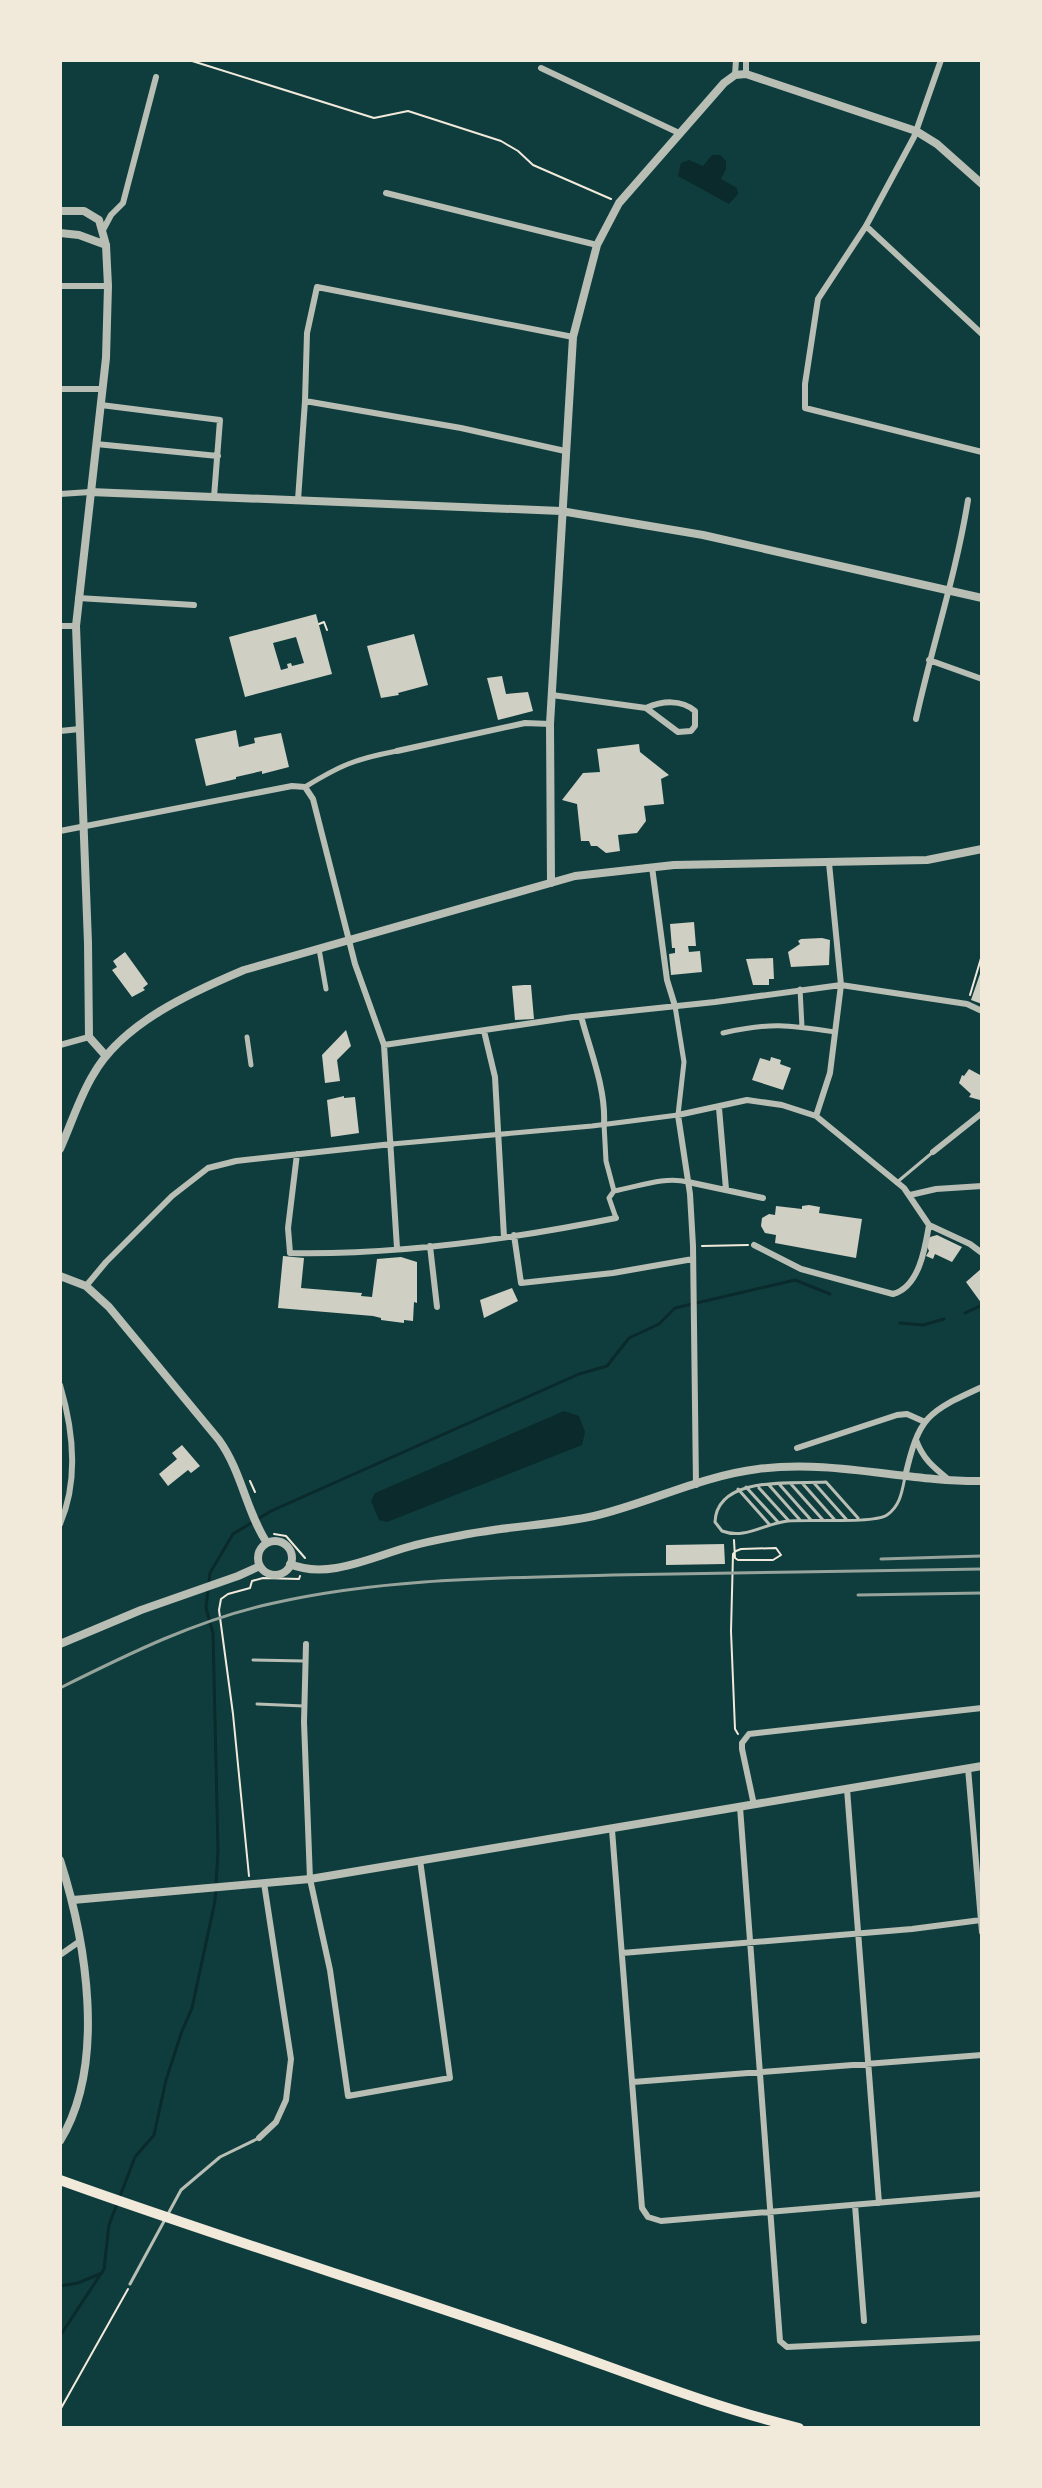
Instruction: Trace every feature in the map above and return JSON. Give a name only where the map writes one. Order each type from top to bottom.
[{"type":"main road","points":[[60,2180],[191,2227],[522,2336],[748,2416],[773,2428]]},
{"type":"main road","points":[[748,2416],[799,2428]]},
{"type":"street","points":[[735,75],[736,60]]},
{"type":"street","points":[[746,60],[746,74]]},
{"type":"street","points":[[941,60],[916,131],[866,226],[818,299],[805,384],[805,408],[982,452]]},
{"type":"street","points":[[541,68],[679,133]]},
{"type":"street","points":[[551,883],[550,724],[573,337],[597,245],[619,203],[724,83],[735,75],[746,74],[916,131],[937,144],[982,184]]},
{"type":"street","points":[[103,230],[111,215],[123,203],[156,77]]},
{"type":"street","points":[[386,193],[597,245]]},
{"type":"street","points":[[60,211],[92,214],[99,220],[106,245],[108,334],[76,626],[89,1037],[106,1056]]},
{"type":"street","points":[[866,226],[982,334]]},
{"type":"street","points":[[60,233],[92,238],[106,245]]},
{"type":"street","points":[[60,286],[108,286]]},
{"type":"street","points":[[298,500],[307,333],[317,287],[573,337]]},
{"type":"street","points":[[60,389],[102,389]]},
{"type":"street","points":[[305,401],[461,428],[565,451]]},
{"type":"street","points":[[101,405],[220,420],[214,497]]},
{"type":"street","points":[[96,444],[218,456]]},
{"type":"street","points":[[60,494],[90,492],[561,511],[703,535],[982,598]]},
{"type":"street","points":[[916,719],[950,589],[968,500]]},
{"type":"street","points":[[78,598],[194,605]]},
{"type":"street","points":[[60,626],[76,626]]},
{"type":"street","points":[[929,660],[982,679]]},
{"type":"street","points":[[552,695],[646,708],[659,703],[680,703],[695,711],[695,726],[691,731],[678,732],[646,708]]},
{"type":"street","points":[[60,831],[292,786],[305,787],[339,766],[359,758],[525,723],[550,724]]},
{"type":"street","points":[[60,731],[80,729]]},
{"type":"street","points":[[305,787],[313,799],[365,995],[384,1045],[397,1248]]},
{"type":"street","points":[[60,1149],[93,1073],[106,1056],[156,1013],[200,988],[244,970],[551,883],[608,871],[711,864],[927,860],[982,849]]},
{"type":"street","points":[[816,1116],[830,1073],[841,985],[829,863]]},
{"type":"street","points":[[652,867],[667,980],[675,1006],[684,1062],[678,1115],[693,1246],[696,1485]]},
{"type":"street","points":[[319,948],[326,989]]},
{"type":"street","points":[[384,1045],[581,1016],[841,985],[967,1004],[982,1011]]},
{"type":"street","points":[[800,989],[802,1027]]},
{"type":"street","points":[[581,1016],[605,1109],[606,1161],[614,1191]]},
{"type":"street","points":[[723,1033],[759,1024],[835,1032]]},
{"type":"street","points":[[484,1031],[495,1077],[504,1237]]},
{"type":"street","points":[[60,1045],[89,1037]]},
{"type":"street","points":[[247,1037],[251,1065]]},
{"type":"street","points":[[86,1286],[172,1196],[208,1168],[236,1161],[297,1154],[678,1115],[741,1101],[761,1101],[816,1116],[910,1195],[929,1225],[982,1253]]},
{"type":"street","points":[[719,1108],[726,1189]]},
{"type":"street","points":[[933,1152],[982,1113]]},
{"type":"street","points":[[297,1154],[288,1228],[290,1253],[430,1246],[616,1218],[609,1198],[614,1191],[649,1182],[688,1182],[763,1198]]},
{"type":"street","points":[[910,1195],[936,1189],[982,1186]]},
{"type":"street","points":[[754,1245],[801,1269],[893,1294],[901,1292],[918,1273],[929,1225]]},
{"type":"street","points":[[514,1235],[521,1283],[613,1273],[693,1259]]},
{"type":"street","points":[[430,1246],[437,1307]]},
{"type":"street","points":[[60,1276],[86,1286],[109,1307],[232,1457],[251,1507],[265,1531],[267,1543],[258,1555],[260,1566],[267,1573],[278,1574],[290,1564],[291,1555],[286,1545],[267,1543]]},
{"type":"street","points":[[60,1385],[71,1431],[72,1469],[60,1524]]},
{"type":"street","points":[[905,1477],[915,1438],[936,1409],[982,1387]]},
{"type":"street","points":[[797,1448],[897,1415],[907,1414],[925,1422]]},
{"type":"street","points":[[915,1438],[922,1455],[952,1482]]},
{"type":"street","points":[[290,1564],[302,1568],[331,1568],[411,1546],[475,1533],[596,1515],[758,1469],[820,1466],[952,1482],[982,1481]]},
{"type":"street","points":[[60,1644],[260,1566]]},
{"type":"street","points":[[306,1644],[304,1706],[310,1879],[330,1970],[348,2096],[450,2078],[420,1860]]},
{"type":"street","points":[[754,1805],[742,1743],[749,1734],[982,1708]]},
{"type":"street","points":[[73,1900],[310,1879],[982,1766]]},
{"type":"street","points":[[968,1768],[982,1932]]},
{"type":"street","points":[[847,1789],[879,2203]]},
{"type":"street","points":[[740,1807],[782,2345],[982,2338]]},
{"type":"street","points":[[612,1830],[642,2208],[648,2217],[661,2221],[982,2194]]},
{"type":"street","points":[[60,1860],[73,1900],[80,1941],[87,2024],[84,2075],[78,2103],[60,2141]]},
{"type":"street","points":[[259,2138],[276,2122],[286,2100],[291,2059],[264,1883]]},
{"type":"street","points":[[622,1953],[981,1920]]},
{"type":"street","points":[[60,1955],[80,1941]]},
{"type":"street","points":[[633,2082],[982,2055]]},
{"type":"street","points":[[855,2205],[864,2321]]},
{"type":"lane","points":[[896,1183],[933,1152]]},
{"type":"lane","points":[[858,1518],[826,1482],[738,1489],[718,1505],[715,1522],[728,1534],[743,1534],[778,1522],[881,1518],[896,1507],[905,1477]]},
{"type":"lane","points":[[814,1483],[846,1519]]},
{"type":"lane","points":[[791,1484],[823,1520]]},
{"type":"lane","points":[[803,1484],[834,1519]]},
{"type":"lane","points":[[769,1485],[800,1520]]},
{"type":"lane","points":[[780,1485],[811,1520]]},
{"type":"lane","points":[[758,1486],[789,1521]]},
{"type":"lane","points":[[746,1487],[778,1522]]},
{"type":"lane","points":[[738,1489],[769,1524]]},
{"type":"lane","points":[[253,1660],[304,1661]]},
{"type":"lane","points":[[257,1704],[304,1706]]},
{"type":"lane","points":[[130,2284],[181,2190],[220,2157],[259,2138]]},
{"type":"path","points":[[189,60],[374,118],[408,111],[501,141],[533,165],[619,203]]},
{"type":"path","points":[[319,624],[324,622],[327,630]]},
{"type":"path","points":[[967,1004],[982,955]]},
{"type":"path","points":[[693,1246],[754,1245]]},
{"type":"path","points":[[265,1531],[286,1536],[305,1557]]},
{"type":"path","points":[[734,1538],[735,1558],[773,1560],[779,1558],[780,1551],[776,1548],[741,1549],[733,1554],[731,1631],[735,1729],[742,1743]]},
{"type":"path","points":[[252,1884],[248,1874],[233,1714],[219,1610],[221,1599],[250,1588],[252,1581],[263,1578],[299,1579],[302,1568]]},
{"type":"path","points":[[60,2410],[130,2284]]},
{"type":"water","points":[[712,155],[720,155],[726,161],[721,179],[737,188],[738,194],[729,204],[678,176],[681,163],[689,160],[703,166]]},
{"type":"water","points":[[564,1411],[579,1416],[585,1432],[582,1445],[387,1522],[379,1520],[371,1501],[375,1493]]},
{"type":"building","points":[[316,614],[332,674],[245,697],[229,637]],"holes":[[[296,637],[304,663],[287,664],[288,668],[281,670],[273,643]]]},
{"type":"building","points":[[414,634],[428,685],[381,698],[367,646]]},
{"type":"building","points":[[502,676],[506,694],[528,692],[533,711],[498,720],[487,678]]},
{"type":"building","points":[[236,730],[239,747],[255,743],[254,738],[281,733],[289,767],[206,786],[195,739]]},
{"type":"building","points":[[639,744],[640,752],[669,775],[661,779],[664,804],[644,806],[646,821],[637,833],[618,835],[620,851],[606,853],[597,846],[591,846],[589,841],[581,841],[577,804],[562,800],[583,773],[600,772],[597,749]]},
{"type":"building","points":[[694,922],[696,946],[688,946],[689,952],[700,951],[702,972],[671,975],[669,954],[675,953],[675,948],[672,948],[670,924]]},
{"type":"building","points":[[830,940],[829,965],[791,967],[788,952],[800,944],[798,941]]},
{"type":"building","points":[[125,952],[148,984],[143,988],[145,990],[132,997],[112,970],[117,967],[113,961]]},
{"type":"building","points":[[773,958],[774,979],[769,979],[769,985],[753,985],[746,959]]},
{"type":"building","points":[[982,971],[982,1004],[971,1000]]},
{"type":"building","points":[[531,985],[534,1019],[515,1020],[512,986]]},
{"type":"building","points":[[346,1030],[351,1046],[337,1060],[340,1081],[325,1083],[322,1055]]},
{"type":"building","points":[[771,1057],[791,1068],[783,1090],[752,1080],[760,1058],[770,1061]]},
{"type":"building","points":[[969,1069],[982,1076],[980,1100],[969,1097],[971,1094],[959,1083]]},
{"type":"building","points":[[355,1097],[359,1133],[331,1137],[327,1100]]},
{"type":"building","points":[[776,1206],[802,1209],[802,1206],[820,1207],[819,1213],[862,1219],[856,1258],[775,1243],[776,1235],[765,1233],[761,1226],[762,1218],[775,1215]]},
{"type":"building","points":[[937,1235],[962,1247],[952,1262],[935,1254],[933,1259],[926,1256],[929,1251],[926,1244],[930,1237]]},
{"type":"building","points":[[283,1256],[304,1258],[301,1288],[362,1293],[361,1296],[372,1297],[377,1259],[401,1257],[417,1262],[417,1303],[414,1302],[413,1321],[404,1320],[404,1323],[373,1316],[278,1308]]},
{"type":"building","points":[[982,1268],[982,1304],[966,1282]]},
{"type":"building","points":[[512,1288],[518,1301],[484,1318],[480,1300]]},
{"type":"building","points":[[182,1445],[200,1466],[191,1473],[188,1470],[168,1486],[159,1474],[177,1459],[172,1453]]},
{"type":"building","points":[[724,1544],[725,1564],[666,1565],[666,1545]]},
{"type":"waterway","points":[[60,2336],[104,2269],[109,2225],[135,2157],[154,2135],[166,2080],[192,2008],[215,1901],[218,1851],[213,1633],[206,1608],[210,1573],[233,1534],[271,1511],[579,1374],[607,1366],[629,1338],[659,1324],[675,1308],[795,1280],[830,1294]]},
{"type":"waterway","points":[[965,1313],[982,1305]]},
{"type":"waterway","points":[[900,1323],[923,1325],[944,1319]]},
{"type":"waterway","points":[[60,2286],[78,2283],[102,2273]]},
{"type":"railway","points":[[881,1559],[982,1556]]},
{"type":"railway","points":[[60,1688],[138,1650],[218,1618],[274,1603],[358,1588],[527,1577],[982,1569]]},
{"type":"railway","points":[[858,1595],[982,1593]]}]
